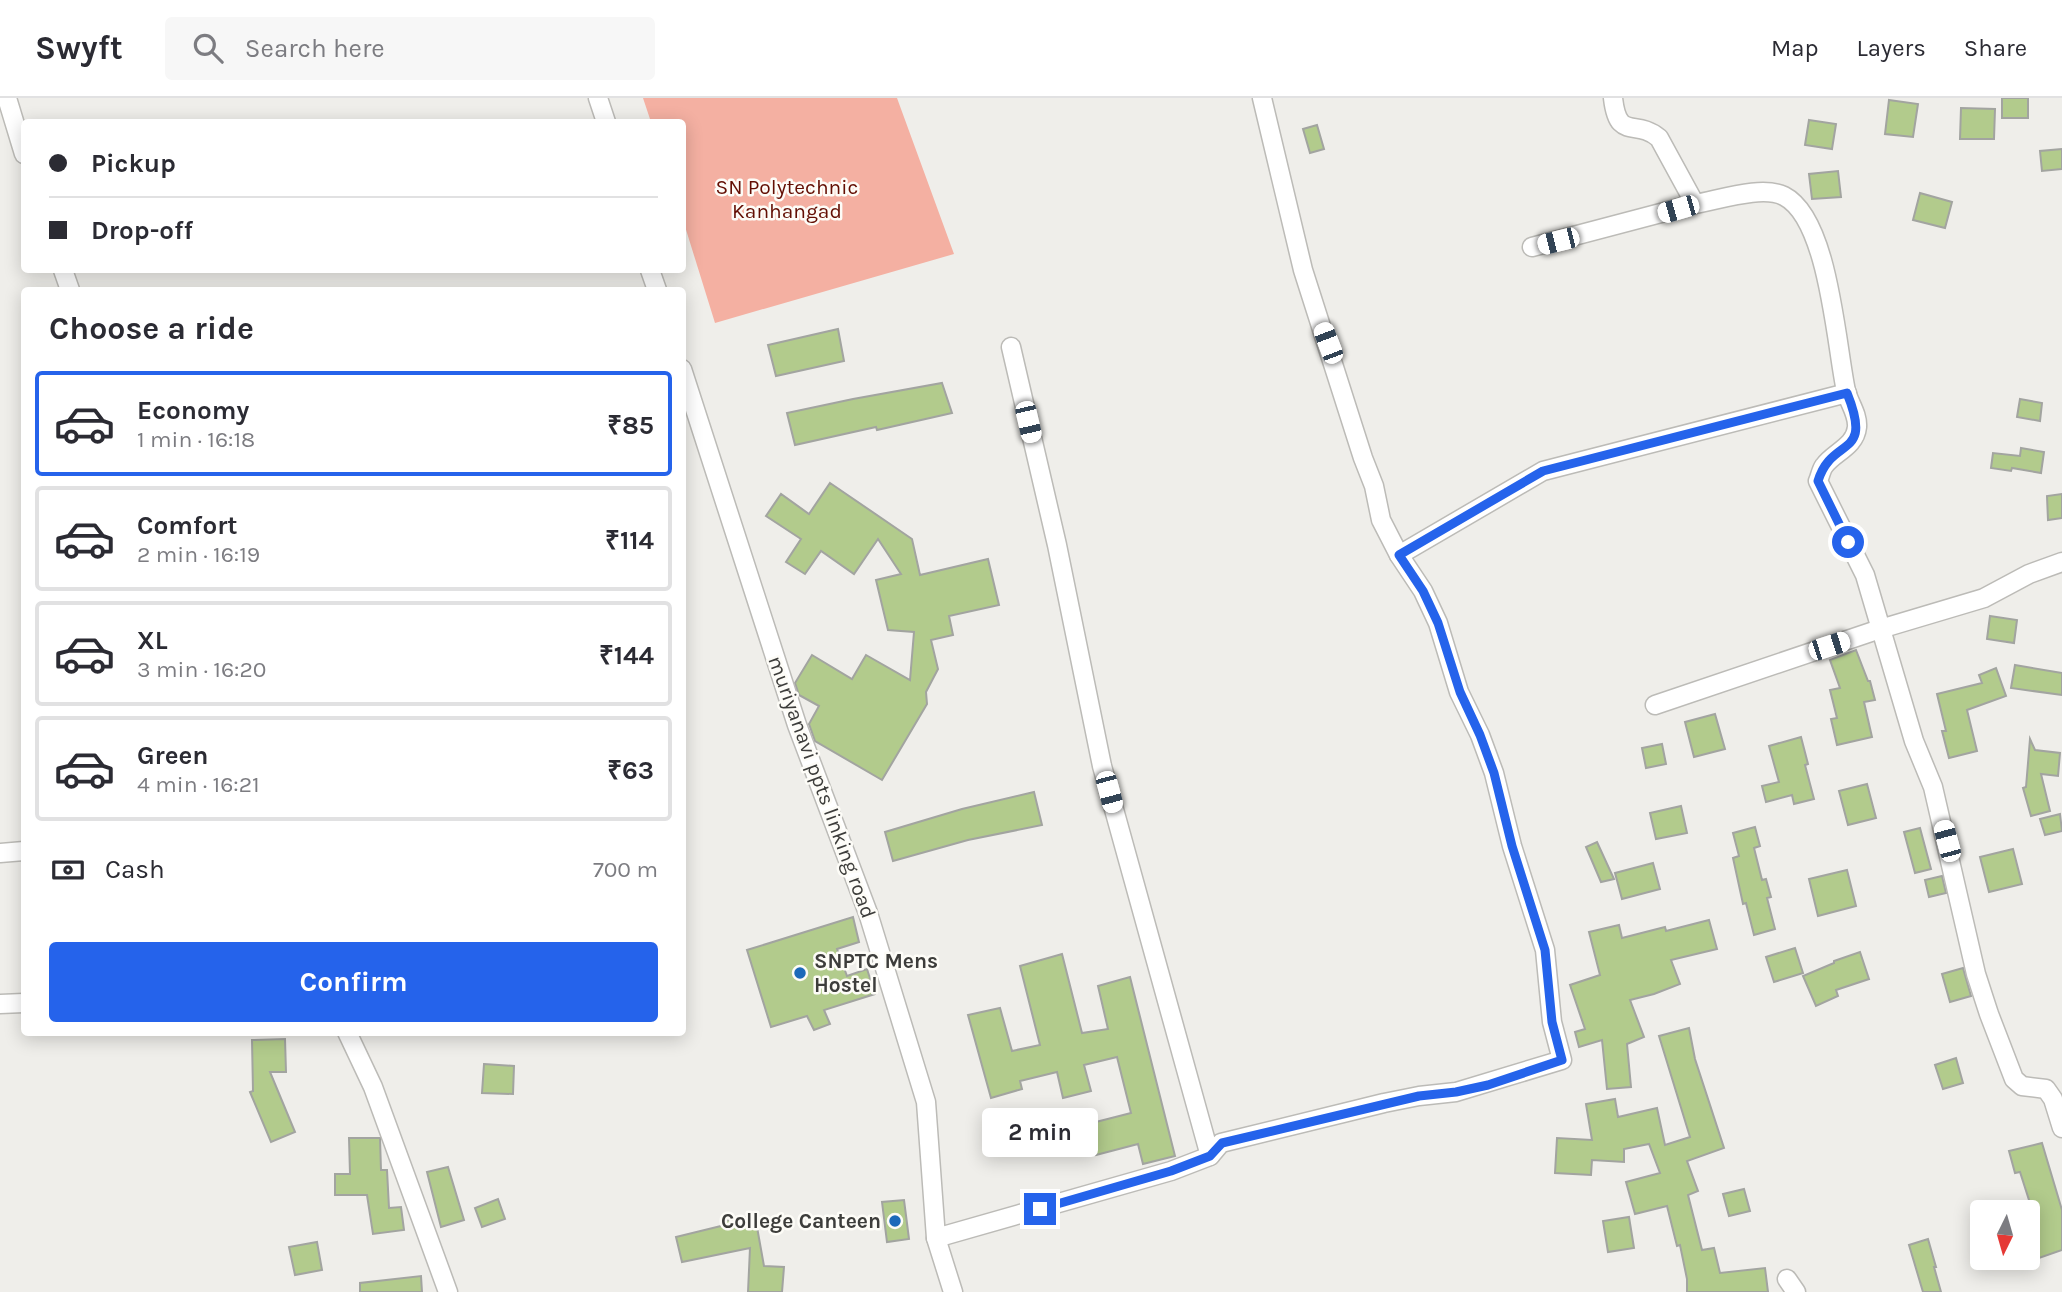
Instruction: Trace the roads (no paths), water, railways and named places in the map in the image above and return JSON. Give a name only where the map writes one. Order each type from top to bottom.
[{"type":"street","points":[[7,98],[21,145]]},
{"type":"street","points":[[598,98],[605,119]]},
{"type":"street","points":[[936,1238],[1171,1171],[1210,1156],[1222,1143],[1407,1098],[1488,1085],[1562,1060],[1552,1022],[1545,950],[1512,846],[1494,773],[1460,692],[1438,623],[1423,591],[1399,555],[1381,520],[1374,486],[1311,298],[1262,98]]},
{"type":"street","points":[[1613,98],[1615,115],[1625,126],[1651,131],[1659,138],[1695,204]]},
{"type":"street","points":[[1532,247],[1695,204],[1758,192],[1781,194],[1794,202],[1804,213],[1829,289],[1847,393],[1856,416],[1857,428],[1850,444],[1822,467],[1818,481],[1865,575],[1914,741],[1933,787],[1961,912],[1989,1014],[2014,1079],[2022,1086],[2046,1089],[2053,1099],[2062,1128]]},
{"type":"street","points":[[1011,347],[1057,545],[1102,766],[1210,1156]]},
{"type":"street","name":"muriyanavi ppts linking road","points":[[686,381],[797,725],[868,913],[926,1102],[936,1238],[953,1292]]},
{"type":"street","points":[[1399,555],[1543,471],[1847,393]]},
{"type":"street","points":[[1655,705],[1880,629],[1984,598],[2029,574],[2062,562]]},
{"type":"street","points":[[0,853],[21,851]]},
{"type":"street","points":[[0,1004],[21,1003]]},
{"type":"street","points":[[349,1036],[373,1087],[448,1292]]},
{"type":"place","name":"SNPTC Mens Hostel","points":[[800,973]]},
{"type":"place","name":"College Canteen","points":[[895,1221]]},
{"type":"park label","name":"SN Polytechnic Kanhangad","points":[[787,199]]}]
